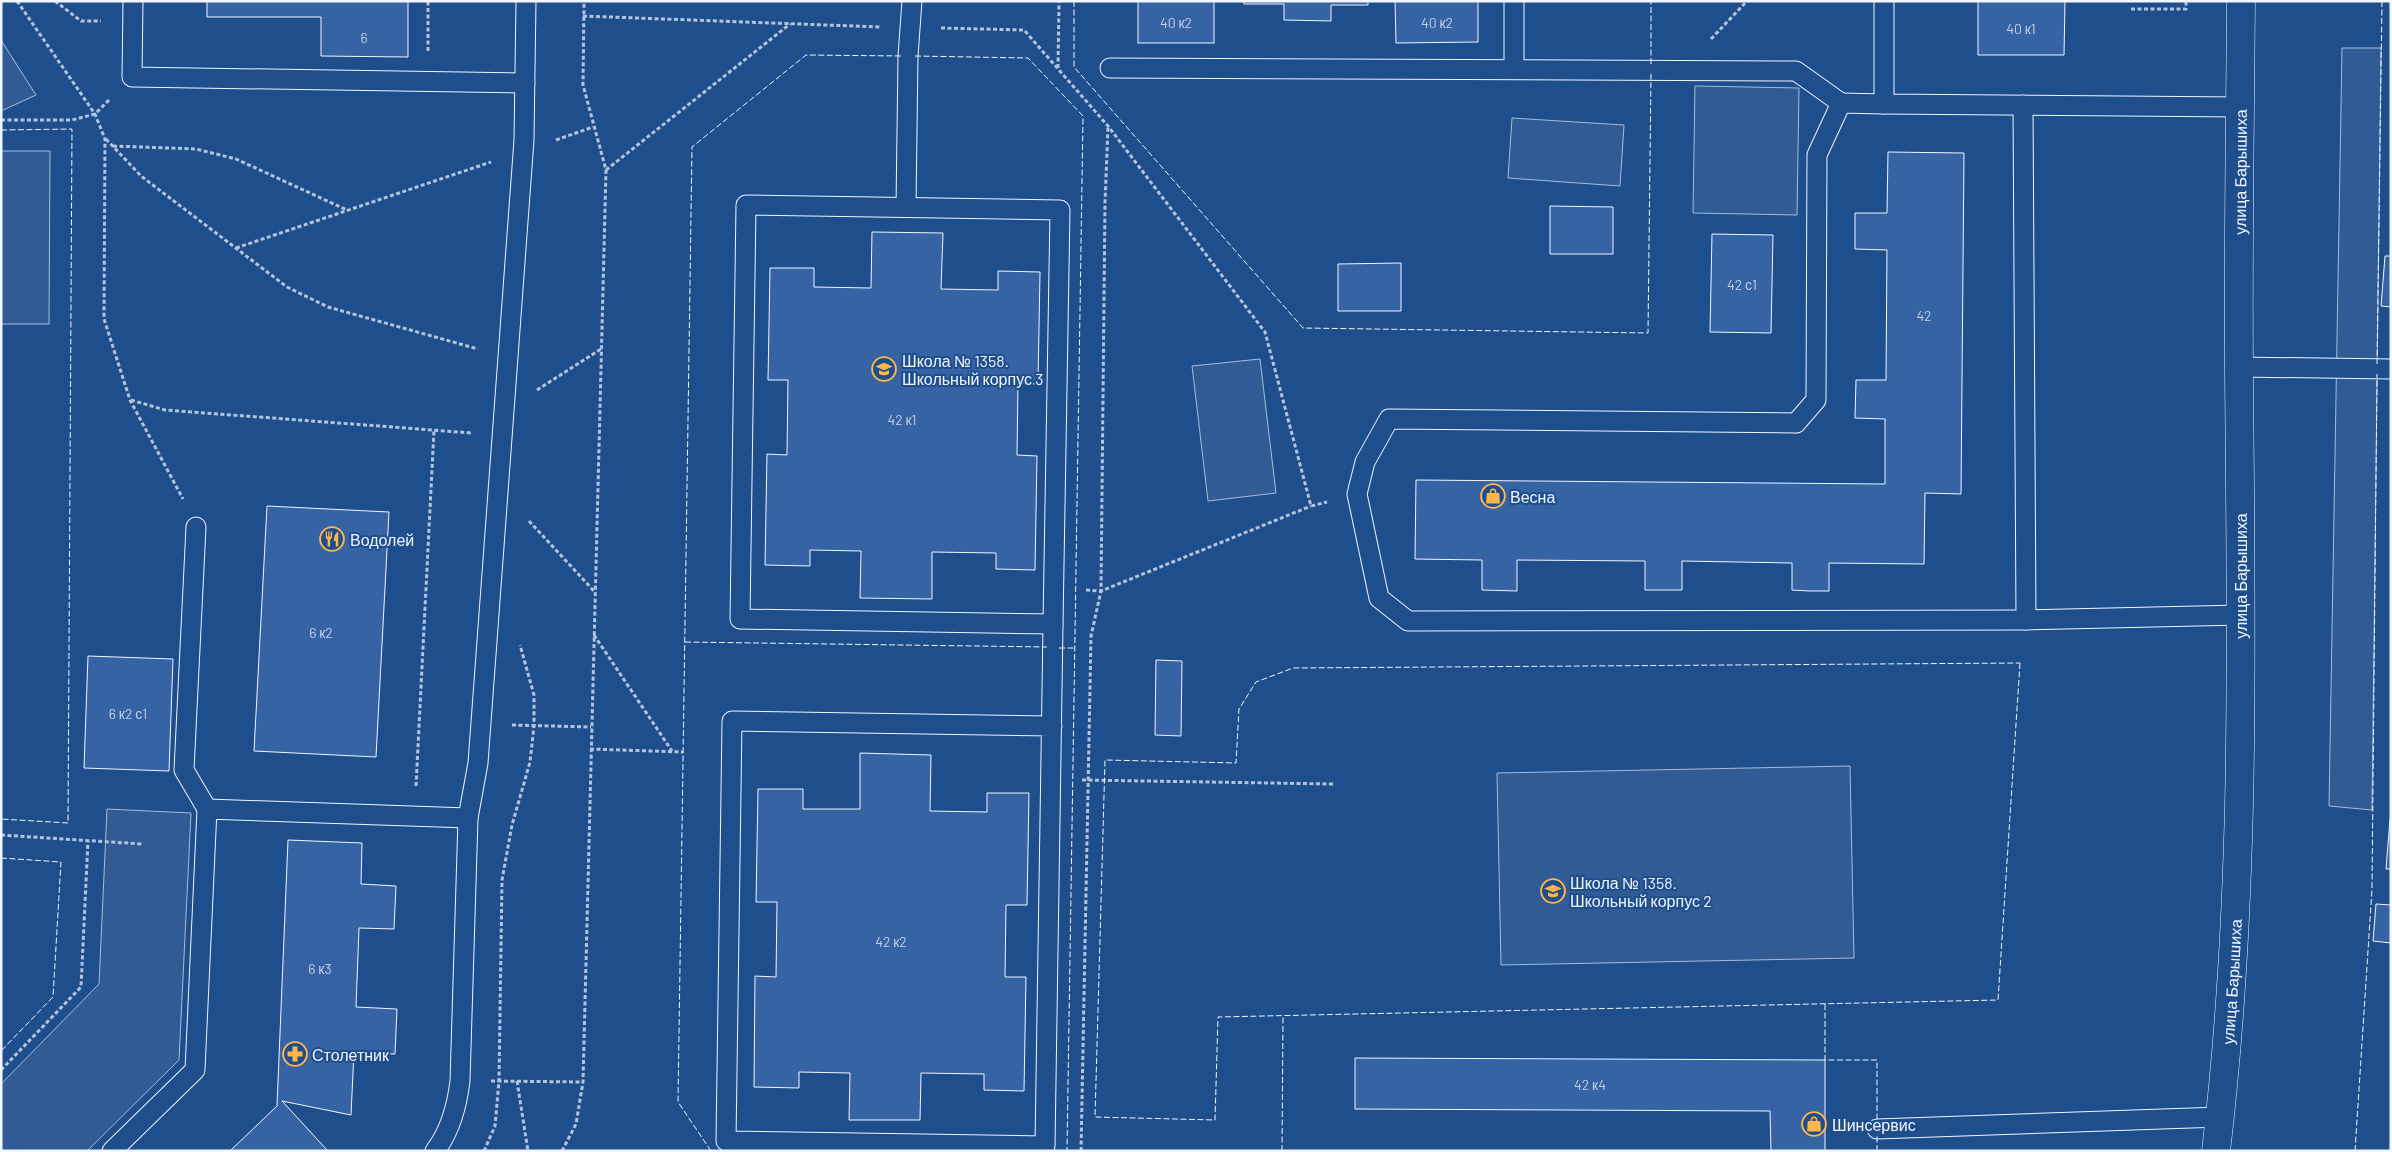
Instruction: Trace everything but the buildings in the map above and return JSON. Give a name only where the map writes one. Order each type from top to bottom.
[{"type":"main road","name":"улица Барышиха","points":[[2216,1151],[2238,866],[2241,615],[2239,367],[2241,1]]},
{"type":"lane","points":[[133,1],[132,78],[525,83]]},
{"type":"lane","points":[[435,1151],[443,1140],[456,1108],[460,1081],[468,818],[478,763],[503,436],[523,151],[526,1]]},
{"type":"lane","points":[[906,207],[912,1]]},
{"type":"lane","points":[[1514,1],[1514,68]]},
{"type":"lane","points":[[1884,1],[1884,104]]},
{"type":"lane","points":[[1110,68],[1796,70],[1840,103],[2240,107]]},
{"type":"lane","points":[[1840,103],[1817,155],[1816,400],[1796,423],[1389,419],[1365,462],[1357,494],[1379,598],[1408,621],[2026,620],[2241,615]]},
{"type":"lane","points":[[2023,105],[2026,620]]},
{"type":"lane","points":[[1052,726],[732,721],[726,1141],[1045,1148],[1052,726],[1053,624],[1060,210],[746,205],[740,619],[1053,624]]},
{"type":"lane","points":[[2239,367],[2391,368]]},
{"type":"lane","points":[[112,1151],[194,1070],[207,809],[184,770],[196,527]]},
{"type":"lane","points":[[207,809],[468,818]]},
{"type":"lane","points":[[1877,1129],[2220,1117]]},
{"type":"path","points":[[17,1],[95,114],[105,139],[104,319],[130,400],[170,473],[196,527]]},
{"type":"path","points":[[55,1],[81,21],[133,22]]},
{"type":"path","points":[[428,1],[428,82]]},
{"type":"path","points":[[562,1151],[576,1124],[582,1082],[606,170],[582,85],[584,1]]},
{"type":"path","points":[[1058,69],[1059,1]]},
{"type":"path","points":[[1682,69],[1747,1]]},
{"type":"path","points":[[2131,9],[2186,9],[2186,1]]},
{"type":"path","points":[[584,16],[910,28],[1024,30],[1108,126],[1265,332],[1311,506]]},
{"type":"path","points":[[606,170],[790,24]]},
{"type":"path","points":[[1,120],[72,120],[95,114],[132,78]]},
{"type":"path","points":[[1082,1151],[1091,636],[1101,591],[1104,203],[1108,126]]},
{"type":"path","points":[[236,248],[593,127]]},
{"type":"path","points":[[105,139],[141,176],[287,287],[328,307],[479,350]]},
{"type":"path","points":[[113,146],[196,149],[236,159],[347,210]]},
{"type":"path","points":[[504,411],[602,349]]},
{"type":"path","points":[[130,400],[166,410],[503,436]]},
{"type":"path","points":[[414,816],[434,430]]},
{"type":"path","points":[[499,489],[595,592]]},
{"type":"path","points":[[1054,590],[1101,591],[1311,506],[1357,494]]},
{"type":"path","points":[[594,634],[672,751]]},
{"type":"path","points":[[481,724],[591,727]]},
{"type":"path","points":[[590,749],[683,752]]},
{"type":"path","points":[[1088,780],[1333,784]]},
{"type":"path","points":[[1,835],[142,844]]},
{"type":"path","points":[[1,1070],[82,987],[88,840]]},
{"type":"path","points":[[460,1081],[582,1082]]},
{"type":"path","points":[[517,1081],[528,1151]]},
{"type":"shaded area","points":[[1,40],[36,95],[1,111]]},
{"type":"shaded area","points":[[2342,48],[2381,48],[2372,810],[2329,806]]},
{"type":"shaded area","points":[[1695,86],[1799,88],[1797,215],[1693,213]]},
{"type":"shaded area","points":[[1512,118],[1624,125],[1620,186],[1508,178]]},
{"type":"shaded area","points":[[1,151],[50,151],[49,324],[1,324]]},
{"type":"shaded area","points":[[1260,359],[1276,493],[1208,501],[1192,366]]},
{"type":"shaded area","points":[[1850,766],[1854,958],[1501,965],[1497,773]]},
{"type":"shaded area","points":[[107,809],[191,813],[179,1060],[87,1151],[1,1151],[1,1084],[99,984]]},
{"type":"fence","points":[[1074,1],[1074,67],[1303,328],[1648,333],[1651,74]]},
{"type":"fence","points":[[1651,1],[1651,64]]},
{"type":"fence","points":[[2377,364],[2382,1]]},
{"type":"fence","points":[[711,1151],[678,1102],[692,147],[806,55],[903,56]]},
{"type":"fence","points":[[915,56],[1028,58],[1083,116],[1067,1151]]},
{"type":"fence","points":[[1,130],[72,129],[68,823],[1,819]]},
{"type":"fence","points":[[2355,1151],[2372,889],[2377,374]]},
{"type":"fence","points":[[685,642],[1047,647]]},
{"type":"fence","points":[[1059,648],[1074,648]]},
{"type":"fence","points":[[2020,663],[1998,1000],[1218,1017],[1215,1120],[1095,1117],[1105,760],[1236,763],[1239,709],[1256,682],[1293,668],[2020,663]]},
{"type":"fence","points":[[1,858],[61,862],[53,997],[1,1051]]},
{"type":"fence","points":[[1825,1004],[1825,1060],[1877,1060],[1877,1123]]},
{"type":"fence","points":[[1282,1151],[1283,1015]]},
{"type":"fence","points":[[1877,1136],[1877,1151]]},
{"type":"place","name":"Школа № 1358. Школьный корпус 3","points":[[884,369]]},
{"type":"place","name":"Весна","points":[[1493,496]]},
{"type":"place","name":"Водолей","points":[[332,539]]},
{"type":"place","name":"Школа № 1358. Школьный корпус 2","points":[[1553,891]]},
{"type":"place","name":"Столетник","points":[[295,1054]]},
{"type":"place","name":"Шинсервис","points":[[1814,1124]]}]
